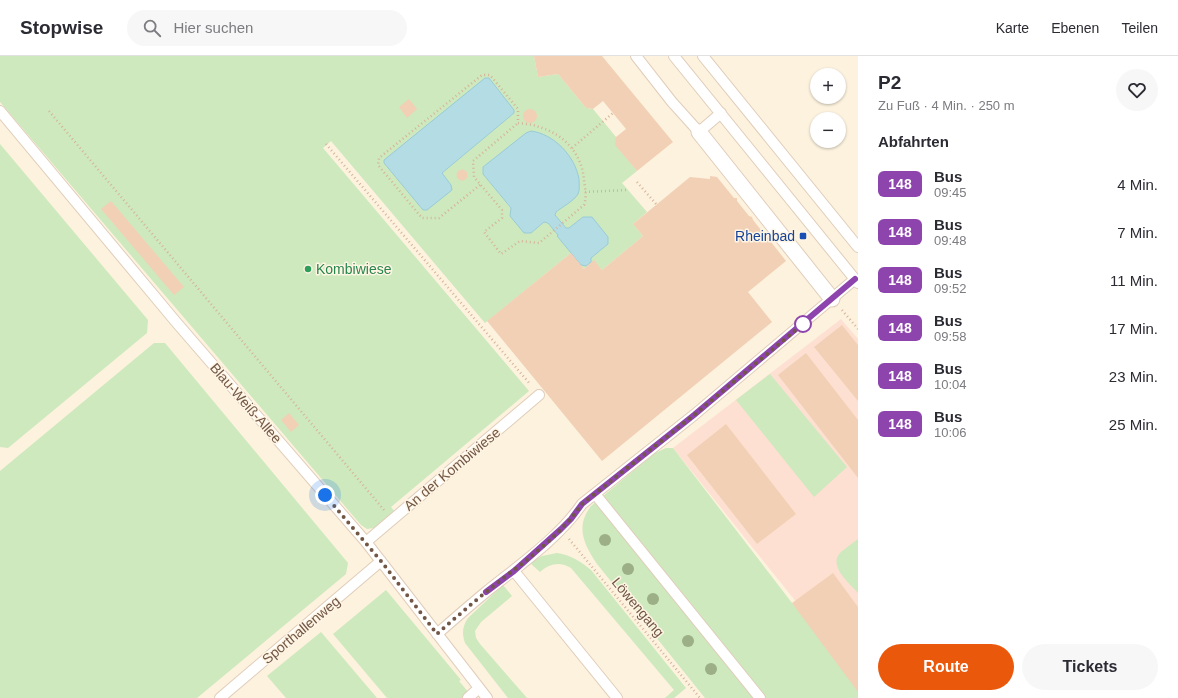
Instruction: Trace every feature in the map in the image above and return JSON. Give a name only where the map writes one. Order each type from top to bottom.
[{"type":"street","points":[[699,132],[832,299]]},
{"type":"lane","points":[[636,56],[672,102],[699,132],[721,113]]},
{"type":"lane","points":[[437,634],[486,592],[514,571],[561,529],[571,519],[582,504],[694,415],[832,299],[857,281],[674,56]]},
{"type":"lane","points":[[703,56],[858,248]]},
{"type":"lane","name":"Blau-Weiß-Allee","points":[[0,111],[176,322],[366,542],[487,698]]},
{"type":"lane","name":"An der Kombiwiese","points":[[366,542],[539,395]]},
{"type":"lane","points":[[595,494],[760,698]]},
{"type":"lane","name":"Sporthallenweg","points":[[220,698],[381,561]]},
{"type":"lane","points":[[514,571],[617,698]]},
{"type":"lane","points":[[468,698],[479,688]]},
{"type":"path","points":[[480,185],[439,218],[422,218],[378,165],[379,158],[482,74],[490,75],[518,109],[518,123]]},
{"type":"path","points":[[49,111],[392,519]]},
{"type":"path","points":[[572,148],[613,113]]},
{"type":"path","points":[[518,123],[537,126],[553,132],[561,137],[572,148],[579,158],[584,176],[585,200],[584,205],[539,243],[520,240],[501,254],[484,232],[502,218],[502,210],[474,177],[473,161],[518,123]]},
{"type":"path","points":[[326,144],[539,395]]},
{"type":"path","points":[[637,182],[656,204]]},
{"type":"path","points":[[585,192],[626,190]]},
{"type":"path","points":[[832,299],[858,329]]},
{"type":"path","name":"Löwengang","points":[[561,529],[700,698]]},
{"type":"shaded area","points":[[841,319],[858,339],[858,679],[673,448]]},
{"type":"green space","points":[[0,56],[534,56],[538,77],[558,74],[586,108],[593,109],[616,137],[616,145],[637,171],[622,183],[647,212],[633,224],[643,236],[602,270],[594,261],[584,269],[581,265],[586,266],[591,262],[591,258],[608,244],[583,217],[569,228],[566,228],[555,215],[556,212],[577,195],[483,174],[531,233],[544,222],[548,223],[571,253],[485,323],[331,141],[323,148],[529,391],[391,507],[395,512],[374,528],[367,529],[361,525],[0,102]],"holes":[[[514,113],[442,173],[423,210],[384,163],[384,160]]]},
{"type":"green space","points":[[0,144],[148,320],[147,333],[8,448],[0,447]]},
{"type":"green space","points":[[154,343],[165,343],[348,563],[346,574],[197,698],[0,698],[0,471]]},
{"type":"green space","points":[[770,374],[847,467],[814,497],[736,400]]},
{"type":"green space","points":[[666,448],[673,448],[792,603],[858,682],[858,698],[705,698],[597,564],[588,549],[583,535],[583,521],[586,514],[591,506],[655,453]]},
{"type":"green space","points":[[858,539],[858,593],[838,569],[837,558],[844,549]]},
{"type":"green space","points":[[557,553],[567,555],[575,559],[591,570],[686,688],[674,698],[665,698],[674,690],[571,568],[555,564],[540,572],[530,563],[542,556]]},
{"type":"green space","points":[[503,585],[512,596],[481,622],[475,631],[476,638],[527,698],[508,698],[464,640],[464,627],[468,618]]},
{"type":"green space","points":[[386,590],[461,680],[459,681],[469,693],[462,698],[387,698],[333,634]]},
{"type":"green space","points":[[321,632],[377,698],[286,698],[267,676]]},
{"type":"water","points":[[485,78],[489,78],[514,110],[514,113],[442,173],[451,185],[452,190],[427,210],[423,210],[384,163],[384,160]]},
{"type":"water","points":[[531,131],[540,133],[555,141],[568,154],[577,170],[579,179],[578,194],[556,212],[555,215],[566,228],[569,228],[583,217],[592,217],[608,237],[608,244],[591,258],[591,262],[586,266],[581,265],[548,223],[544,222],[531,233],[524,233],[510,216],[511,208],[483,174],[483,167],[526,133]]},
{"type":"building","points":[[534,56],[602,56],[673,142],[637,171],[615,145],[616,137],[626,129],[603,101],[593,109],[586,108],[558,74],[538,77]]},
{"type":"building","points":[[409,99],[417,109],[407,118],[399,107]]},
{"type":"building","points":[[530,109],[535,111],[537,116],[535,121],[530,123],[525,121],[523,116],[525,111]]},
{"type":"building","points":[[462,169],[466,171],[468,175],[466,179],[462,181],[458,179],[456,175],[458,171]]},
{"type":"building","points":[[710,176],[717,177],[734,198],[737,198],[737,201],[749,216],[752,217],[761,230],[764,231],[786,261],[748,292],[772,322],[602,461],[487,321],[571,253],[584,269],[594,260],[602,270],[643,236],[633,224],[690,177],[710,179]]},
{"type":"building","points":[[111,201],[184,287],[174,295],[101,209]]},
{"type":"building","points":[[842,325],[858,345],[858,401],[814,347]]},
{"type":"building","points":[[806,353],[858,420],[858,478],[778,375]]},
{"type":"building","points":[[289,413],[299,425],[291,432],[281,420]]},
{"type":"building","points":[[726,424],[796,514],[757,544],[687,455]]},
{"type":"building","points":[[833,573],[858,607],[858,692],[792,603]]},
{"type":"bus line","name":"148","points":[[486,592],[514,571],[561,529],[571,519],[582,504],[694,415],[855,279]]},
{"type":"place","name":"Rheinbad","points":[[803,236]]},
{"type":"place","name":"Kombiwiese","points":[[308,269]]},
{"type":"route","points":[[325,495],[366,542],[437,634],[486,592],[514,571],[561,529],[571,519],[582,504],[694,415],[803,324]]}]
